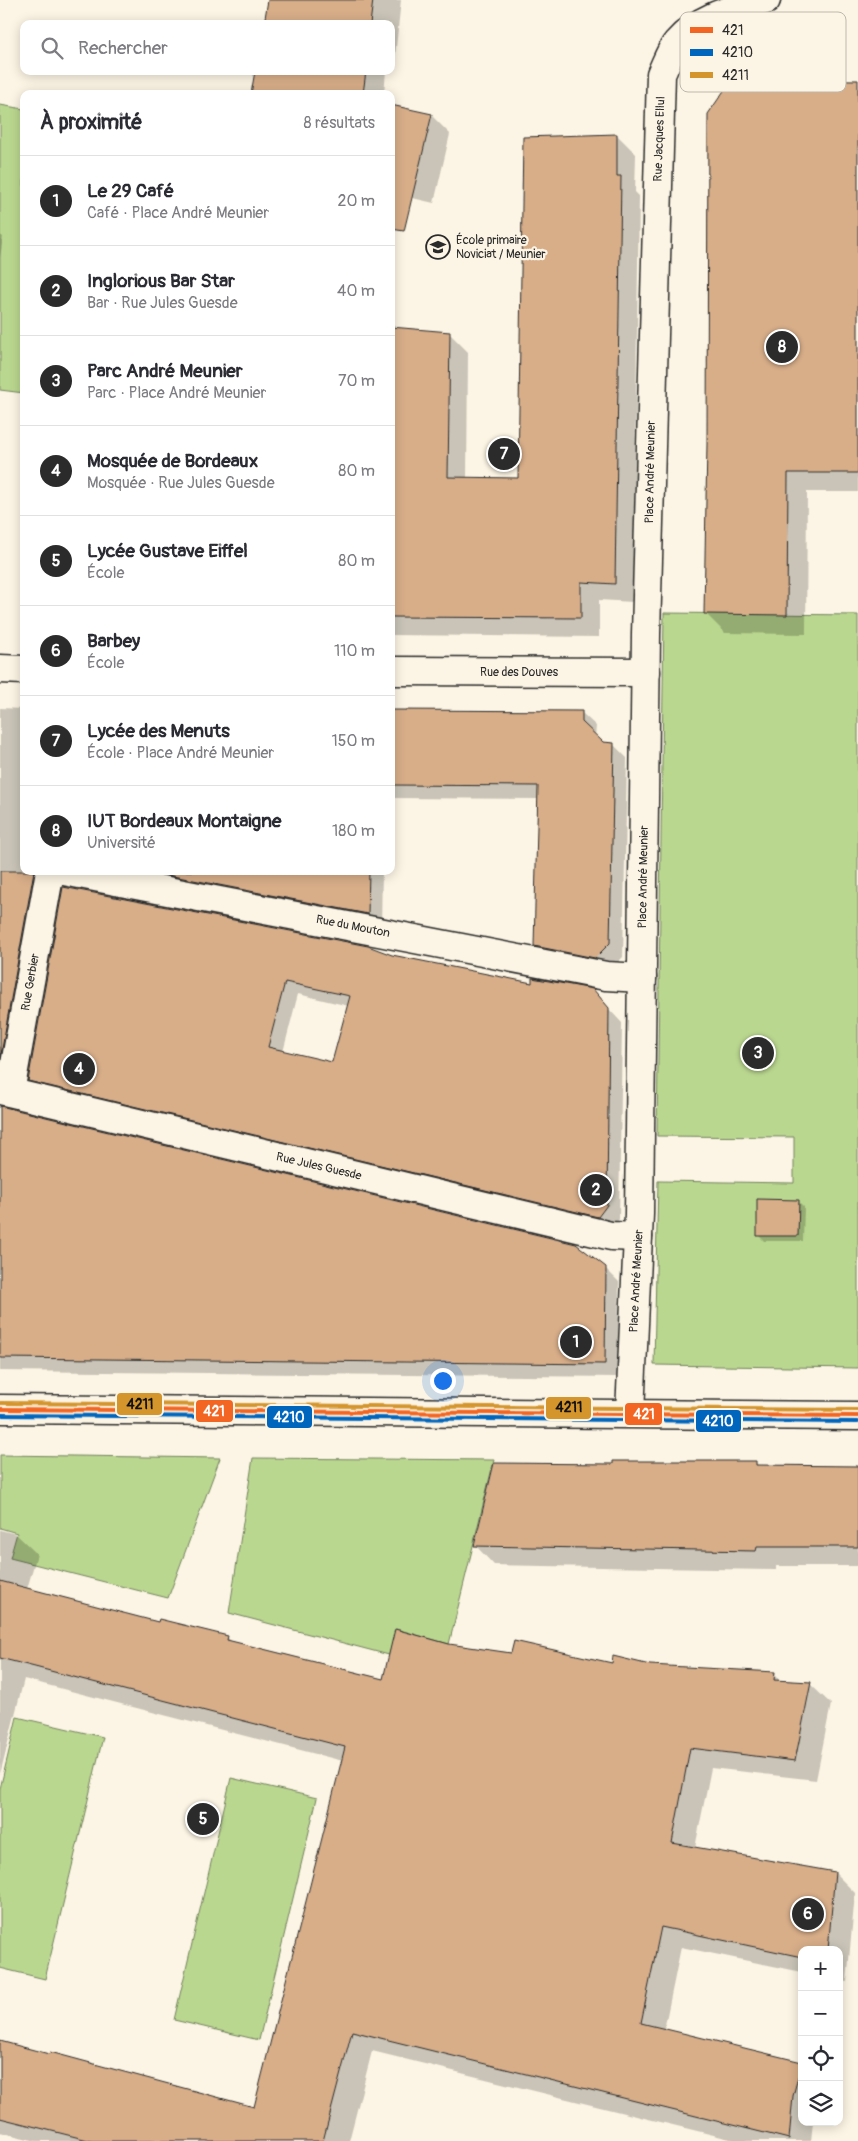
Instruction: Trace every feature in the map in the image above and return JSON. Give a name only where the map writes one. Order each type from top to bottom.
[{"type":"street","name":"Rue Jacques Ellul","points":[[725,12],[766,0]]},
{"type":"street","name":"Rue Jacques Ellul","points":[[654,340],[661,74],[676,44],[680,40]]},
{"type":"street","name":"Place André Meunier","points":[[630,1413],[638,1236],[646,672],[654,340]]},
{"type":"street","points":[[0,670],[20,670]]},
{"type":"street","name":"Rue des Douves","points":[[395,671],[646,672]]},
{"type":"street","name":"Rue Gerbier","points":[[5,1091],[49,875]]},
{"type":"street","name":"Rue du Mouton","points":[[85,875],[606,976],[642,978]]},
{"type":"street","name":"Rue Jules Guesde","points":[[5,1091],[611,1236],[638,1236]]},
{"type":"street","points":[[0,1409],[858,1416]]},
{"type":"green space","points":[[0,105],[20,108],[20,392],[0,390]]},
{"type":"green space","points":[[664,613],[858,615],[858,1368],[654,1365],[658,1181],[794,1183],[794,1137],[657,1136]]},
{"type":"green space","points":[[0,1455],[220,1458],[168,1598],[10,1558],[17,1533],[0,1528]]},
{"type":"green space","points":[[253,1458],[494,1460],[449,1644],[396,1629],[389,1655],[229,1613]]},
{"type":"green space","points":[[17,1717],[103,1737],[45,1979],[0,1968],[0,1789]]},
{"type":"green space","points":[[231,1778],[317,1798],[259,2040],[174,2020]]},
{"type":"building","points":[[268,0],[373,0],[370,20],[265,20]]},
{"type":"building","points":[[254,75],[365,75],[364,90],[252,90]]},
{"type":"building","points":[[846,80],[858,80],[858,473],[788,473],[787,615],[704,614],[707,444],[708,114],[723,92],[846,92]]},
{"type":"building","points":[[395,106],[432,114],[404,231],[395,230]]},
{"type":"building","points":[[617,134],[617,176],[621,176],[615,584],[581,582],[581,618],[395,617],[395,327],[450,332],[448,477],[518,478],[523,137]]},
{"type":"building","points":[[395,710],[582,711],[582,722],[603,742],[614,743],[610,943],[595,958],[534,946],[538,786],[395,785]]},
{"type":"building","points":[[0,871],[20,871],[20,875],[33,875],[0,1060]]},
{"type":"building","points":[[168,875],[369,875],[368,914]]},
{"type":"building","points":[[63,887],[368,946],[392,955],[532,983],[532,978],[593,989],[609,1008],[607,1205],[598,1217],[28,1081]],"holes":[[[285,982],[350,996],[332,1062],[268,1047]]]},
{"type":"building","points":[[0,1106],[576,1244],[606,1267],[605,1364],[0,1358]]},
{"type":"building","points":[[757,1199],[799,1200],[798,1236],[757,1236]]},
{"type":"building","points":[[613,1461],[756,1461],[756,1465],[858,1466],[858,1547],[757,1547],[756,1551],[474,1546],[494,1463],[613,1464]]},
{"type":"building","points":[[0,1581],[158,1622],[159,1619],[228,1636],[227,1640],[383,1679],[395,1629],[449,1644],[511,1653],[514,1641],[612,1663],[613,1656],[650,1665],[775,1672],[774,1680],[811,1682],[795,1761],[690,1748],[672,1843],[835,1872],[828,1946],[798,1946],[798,1956],[661,1927],[641,2023],[798,2061],[798,2077],[793,2096],[789,2139],[352,2031],[323,2141],[92,2141],[0,2118],[0,2041],[49,2054],[50,2052],[254,2107],[345,1747],[0,1658]]},
{"type":"transit line","name":"4211","points":[[0,1403],[858,1410]]},
{"type":"transit line","name":"421","points":[[0,1409],[858,1416]]},
{"type":"transit line","name":"4210","points":[[0,1415],[858,1422]]},
{"type":"place","name":"École primaire Noviciat / Meunier","points":[[438,247]]},
{"type":"place","name":"IUT Bordeaux Montaigne","points":[[782,347]]},
{"type":"place","name":"Lycée des Menuts","points":[[504,454]]},
{"type":"place","name":"Parc André Meunier","points":[[758,1053]]},
{"type":"place","name":"Mosquée de Bordeaux","points":[[79,1069]]},
{"type":"place","name":"Inglorious Bar Star","points":[[596,1190]]},
{"type":"place","name":"Le 29 Café","points":[[576,1342]]},
{"type":"place","name":"Lycée Gustave Eiffel","points":[[203,1819]]},
{"type":"place","name":"Barbey","points":[[808,1914]]}]
